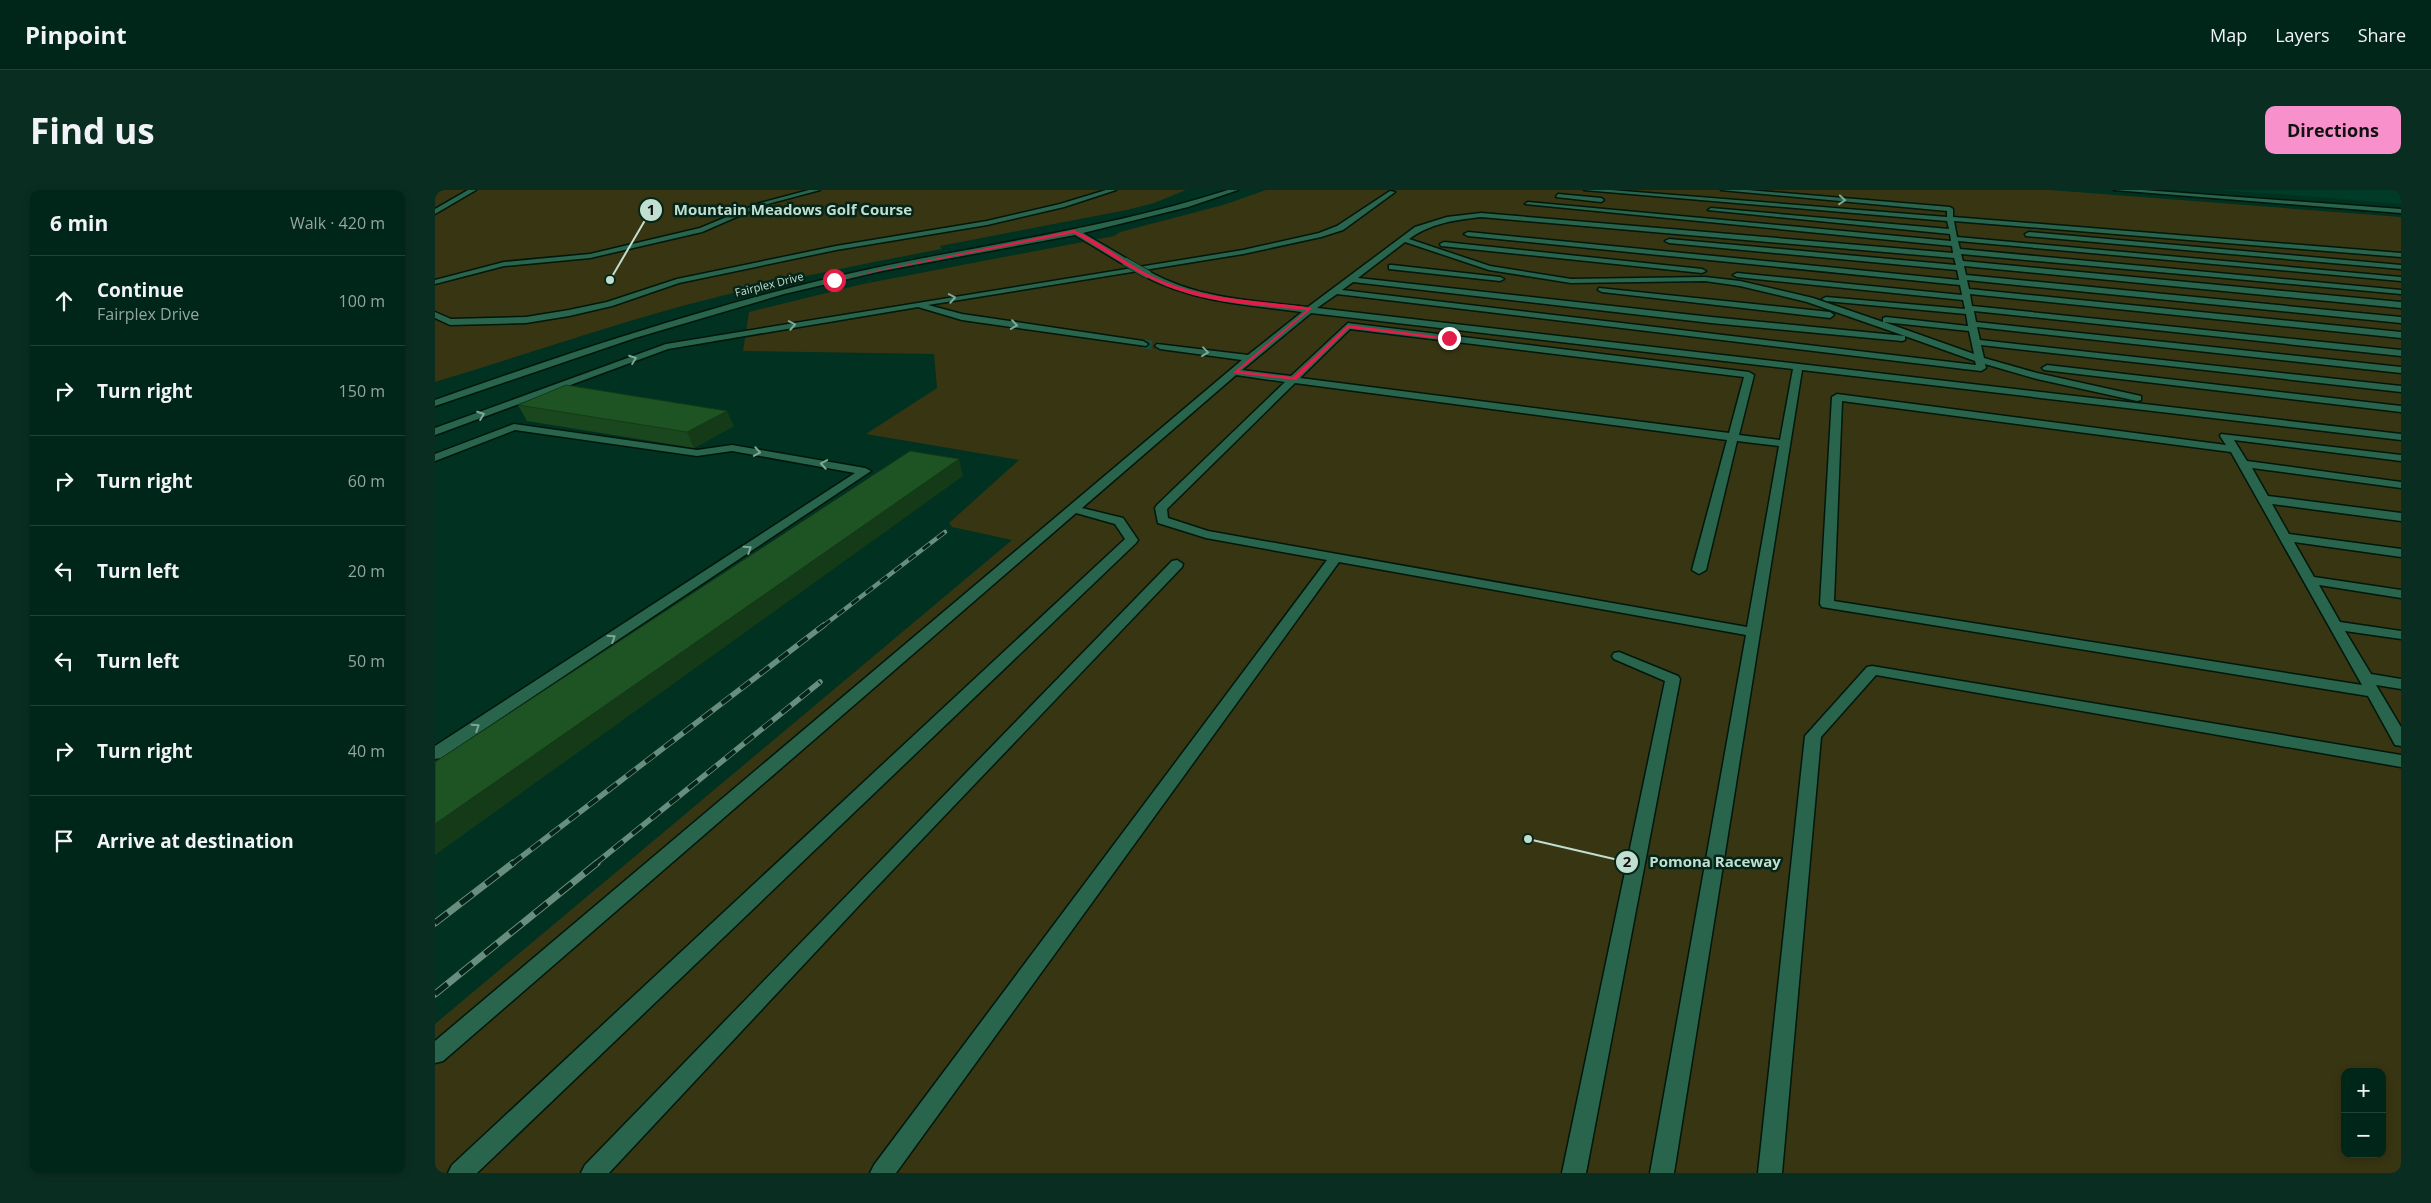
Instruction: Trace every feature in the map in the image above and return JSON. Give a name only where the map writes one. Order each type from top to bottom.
[{"type":"street","points":[[435,212],[473,190]]},
{"type":"street","points":[[435,282],[504,264],[590,256],[703,230],[762,204],[817,190]]},
{"type":"street","points":[[435,315],[450,322],[526,320],[569,313],[609,304],[677,281],[837,248],[987,224],[1062,206],[1113,190]]},
{"type":"street","points":[[1519,206],[1558,196],[1568,190]]},
{"type":"street","points":[[1587,190],[2401,255]]},
{"type":"street","points":[[1724,190],[1950,209],[1983,375]]},
{"type":"street","points":[[2117,190],[2401,212]]},
{"type":"street","name":"Fairplex Drive","points":[[435,403],[606,343],[723,307],[842,278],[1138,218],[1237,191]]},
{"type":"street","points":[[435,432],[666,347],[915,304],[1243,252],[1321,235],[1340,228],[1392,192]]},
{"type":"street","points":[[1558,196],[1607,200]]},
{"type":"street","points":[[1528,204],[2401,335]]},
{"type":"street","points":[[435,1054],[1250,358],[1311,309],[1405,240],[1417,229],[1501,209]]},
{"type":"street","points":[[1706,210],[1961,268],[2401,353]]},
{"type":"street","points":[[1470,215],[1961,268],[2401,320]]},
{"type":"street","points":[[1482,223],[1561,231]]},
{"type":"street","points":[[1074,231],[1161,282],[1223,300],[1798,366],[1983,375],[2011,368],[2047,368],[2401,409]]},
{"type":"street","points":[[1792,296],[1961,268],[1991,231]]},
{"type":"street","points":[[1468,234],[1961,268],[2401,279]]},
{"type":"street","points":[[2021,234],[2401,267]]},
{"type":"street","points":[[1405,240],[1489,268],[1571,281],[1726,280],[1792,296],[1925,340],[1983,375]]},
{"type":"street","points":[[1659,240],[2401,306]]},
{"type":"street","points":[[1444,244],[1961,268],[2401,292]]},
{"type":"street","points":[[1392,267],[1863,318],[1973,327],[2401,370]]},
{"type":"street","points":[[1350,279],[1701,319],[1925,340]]},
{"type":"street","points":[[1334,291],[1983,375],[2209,415],[2401,437]]},
{"type":"street","points":[[915,304],[962,317],[1143,344]]},
{"type":"street","points":[[1699,570],[1731,438],[1749,374],[1348,326],[1161,508],[1162,520],[1206,534],[1754,632]]},
{"type":"street","points":[[1976,342],[2401,389]]},
{"type":"street","points":[[1160,346],[1250,358]]},
{"type":"street","points":[[1662,1173],[1798,366]]},
{"type":"street","points":[[2011,368],[2209,415]]},
{"type":"street","points":[[1234,372],[1785,444]]},
{"type":"street","points":[[2235,449],[1837,397],[1827,604],[2373,692]]},
{"type":"street","points":[[435,458],[514,427],[697,453],[732,448],[865,471],[435,754]]},
{"type":"street","points":[[2400,740],[2244,464],[2225,436],[2401,458]]},
{"type":"street","points":[[2244,464],[2401,485]]},
{"type":"street","points":[[2263,499],[2401,517]]},
{"type":"street","points":[[460,1173],[1132,540],[1119,521],[1073,509]]},
{"type":"street","points":[[2285,537],[2401,554]]},
{"type":"street","points":[[882,1173],[1336,558]]},
{"type":"street","points":[[593,1173],[853,899],[1177,564]]},
{"type":"street","points":[[2309,580],[2401,594]]},
{"type":"street","points":[[2335,625],[2401,636]]},
{"type":"street","points":[[1574,1173],[1673,678],[1619,656]]},
{"type":"street","points":[[1770,1173],[1813,736],[1872,670],[2401,761]]},
{"type":"street","points":[[2365,678],[2401,684]]},
{"type":"shaded area","points":[[435,190],[1186,190],[1154,203],[1127,210],[940,246],[942,249],[812,275],[682,306],[435,382]]},
{"type":"shaded area","points":[[1266,190],[2050,190],[2401,217],[2401,1173],[435,1173],[435,1024],[1012,540],[952,527],[949,523],[1019,460],[866,434],[937,388],[934,354],[743,351],[749,312],[863,284],[1114,236],[1120,232],[1223,205]]},
{"type":"shaded area","points":[[2217,190],[2401,190],[2401,204],[2292,195]]},
{"type":"building","points":[[566,385],[727,411],[687,432],[518,405]]},
{"type":"building","points":[[910,451],[959,459],[435,824],[435,762]]},
{"type":"tunnel","points":[[1143,344],[1160,346]]},
{"type":"railway","points":[[823,626],[945,532]]},
{"type":"railway","points":[[512,864],[824,625]]},
{"type":"railway","points":[[595,864],[820,682]]},
{"type":"railway","points":[[435,923],[513,863]]},
{"type":"railway","points":[[435,994],[597,863]]},
{"type":"place","name":"Mountain Meadows Golf Course","points":[[610,280]]},
{"type":"place","name":"Pomona Raceway","points":[[1528,839]]},
{"type":"route","points":[[834,280],[1074,231],[1161,282],[1188,291],[1223,300],[1311,309],[1234,372],[1294,379],[1348,326],[1449,338]]}]
